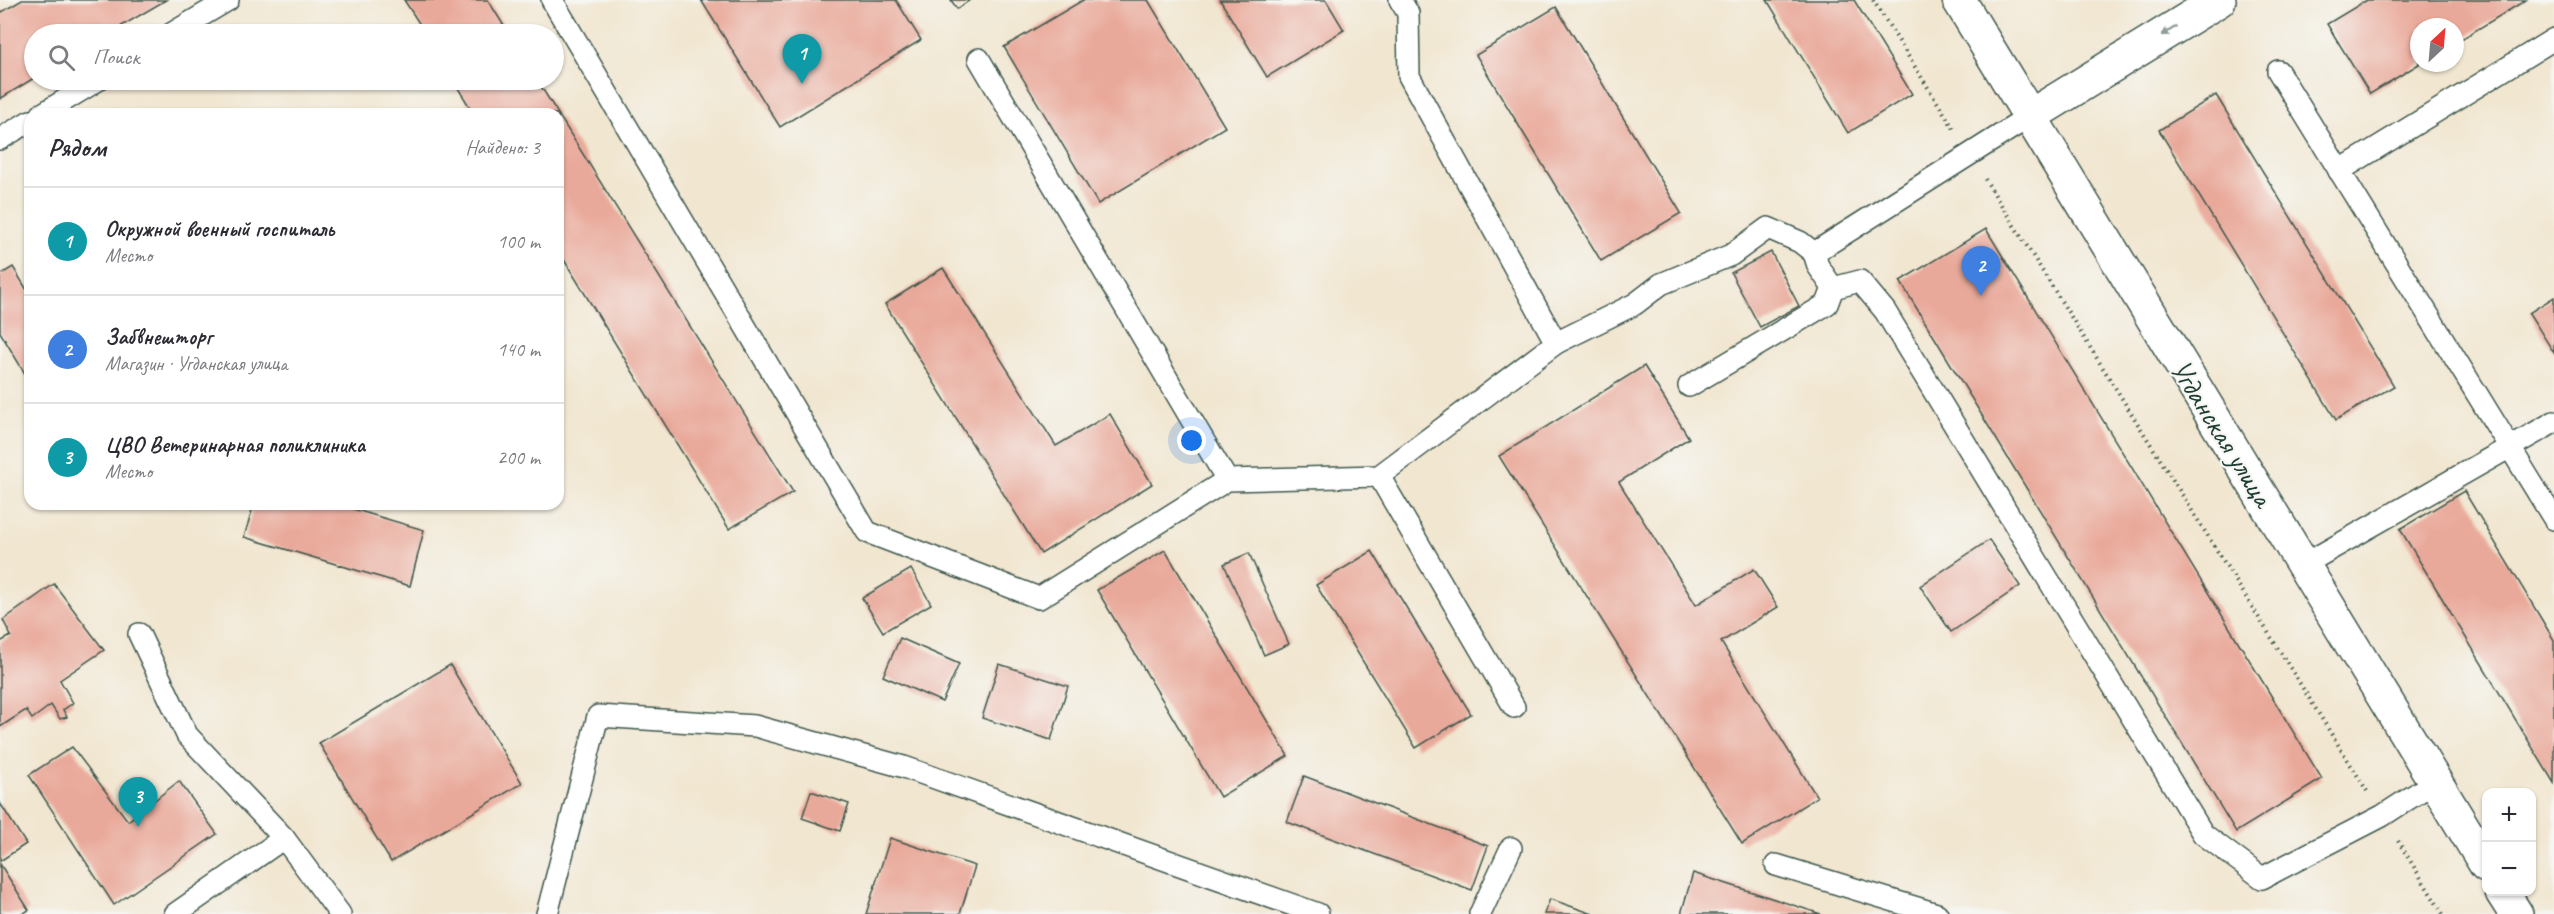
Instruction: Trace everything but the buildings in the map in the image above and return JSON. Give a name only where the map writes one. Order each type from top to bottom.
[{"type":"street","name":"Угданская улица","points":[[1959,0],[2482,857]]},
{"type":"street","points":[[2029,117],[2219,0]]},
{"type":"street","points":[[2505,896],[2516,914]]},
{"type":"lane","points":[[188,24],[228,0]]},
{"type":"lane","points":[[552,0],[867,532],[1039,597],[1227,480],[1379,476],[1556,343],[1635,304],[1661,284],[1731,255],[1768,228],[1800,242],[1814,253],[1818,266],[1833,288]]},
{"type":"lane","points":[[1400,0],[1408,13],[1409,76],[1556,343]]},
{"type":"lane","points":[[2339,171],[2554,39]]},
{"type":"lane","points":[[979,58],[1227,480]]},
{"type":"lane","points":[[2278,71],[2554,519]]},
{"type":"lane","points":[[52,108],[82,90]]},
{"type":"lane","points":[[1814,253],[2029,117]]},
{"type":"lane","points":[[3,131],[24,123]]},
{"type":"lane","points":[[1833,288],[1860,281],[1885,311],[2203,834],[2262,878],[2382,816],[2436,781]]},
{"type":"lane","points":[[1689,386],[1827,304],[1833,288]]},
{"type":"lane","points":[[2303,565],[2554,422]]},
{"type":"lane","points":[[1379,476],[1514,707]]},
{"type":"lane","points":[[139,634],[187,735],[284,838],[340,914]]},
{"type":"lane","points":[[547,914],[598,716],[755,726],[766,729],[904,768],[1318,914]]},
{"type":"lane","points":[[175,914],[284,838]]},
{"type":"lane","points":[[1480,914],[1511,848]]},
{"type":"lane","points":[[1776,865],[1937,914]]},
{"type":"path","points":[[1873,0],[2443,914]]},
{"type":"place","name":"Окружной военный госпиталь","points":[[802,84]]},
{"type":"place","name":"Забвнешторг","points":[[1981,296]]},
{"type":"place","name":"ЦВО Ветеринарная поликлиника","points":[[138,827]]}]
